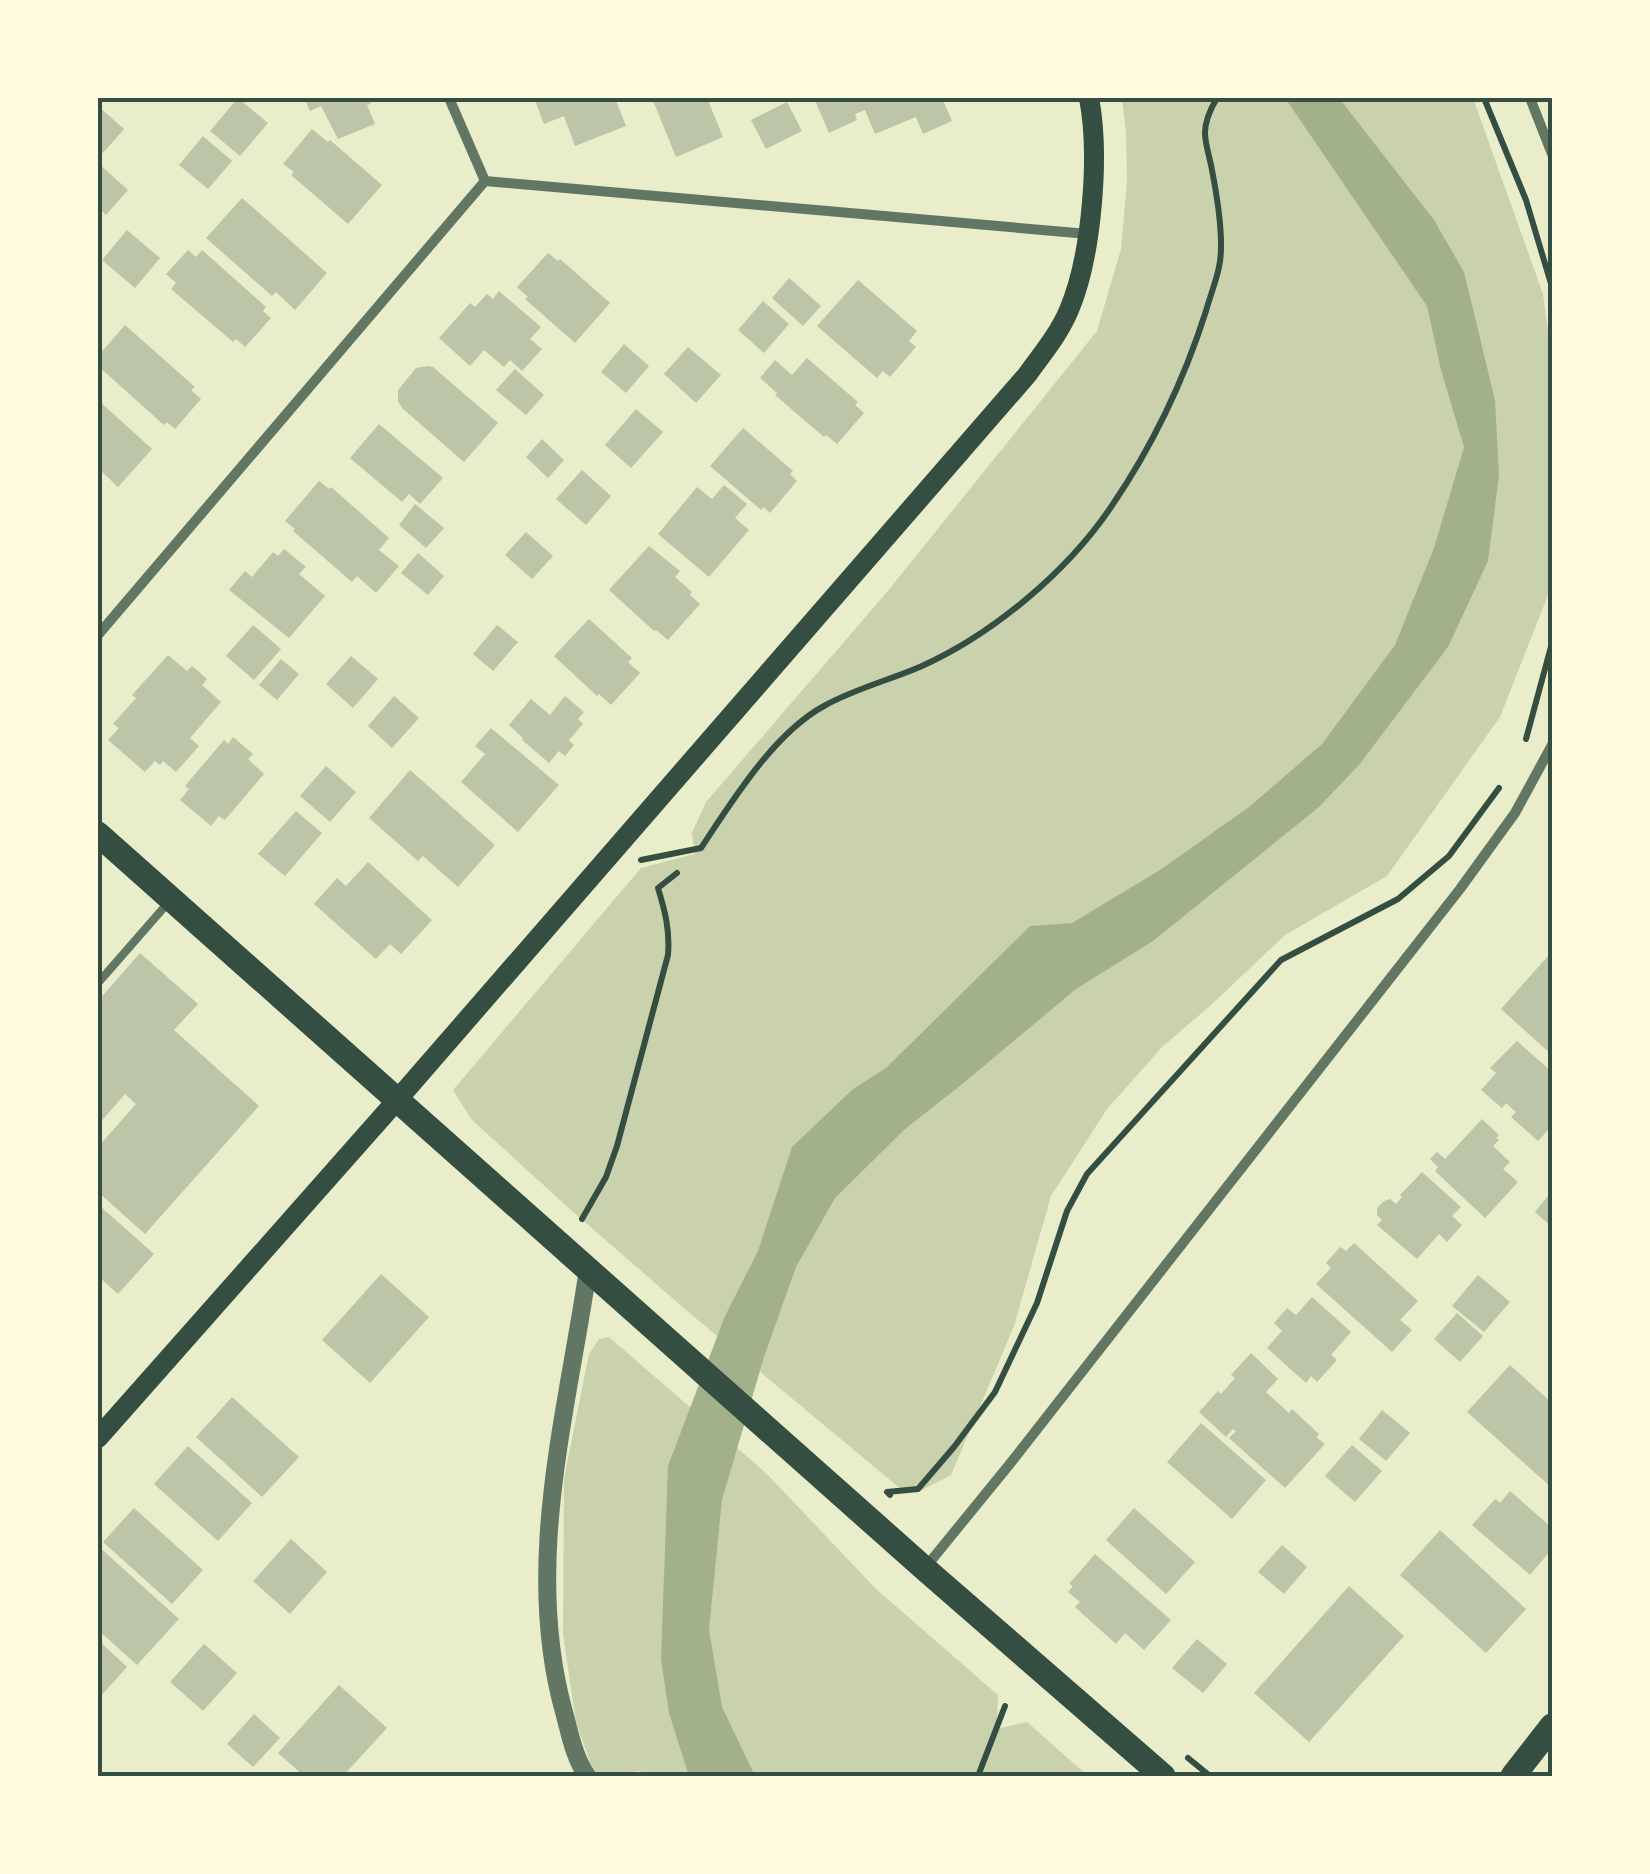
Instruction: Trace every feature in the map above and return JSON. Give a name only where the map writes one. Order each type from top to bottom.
[{"type":"main road","points":[[98,1438],[398,1099],[1027,374],[1061,327],[1081,275],[1094,154],[1089,98]]},
{"type":"main road","points":[[98,834],[925,1569],[1164,1776]]},
{"type":"main road","points":[[1513,1776],[1552,1726]]},
{"type":"street","points":[[450,98],[485,182]]},
{"type":"street","points":[[1530,98],[1552,154]]},
{"type":"street","points":[[485,182],[1088,234]]},
{"type":"street","points":[[98,635],[485,182]]},
{"type":"street","points":[[925,1569],[1481,862],[1515,813],[1552,745]]},
{"type":"street","points":[[587,1776],[578,1763],[557,1682],[548,1576],[552,1486],[588,1269]]},
{"type":"lane","points":[[98,984],[171,899]]},
{"type":"path","points":[[639,860],[701,848],[738,792],[792,729],[823,706],[924,665],[974,636],[1055,572],[1108,511],[1158,430],[1199,332],[1220,264],[1218,202],[1205,133],[1210,109],[1217,98]]},
{"type":"path","points":[[1484,98],[1526,200],[1552,287]]},
{"type":"path","points":[[582,1219],[606,1178],[617,1146],[668,954],[670,934],[658,888],[678,873]]},
{"type":"path","points":[[978,1776],[1005,1706]]},
{"type":"shaded area","points":[[1122,98],[1473,98],[1543,294],[1552,361],[1552,585],[1500,717],[1387,876],[1285,935],[1162,1047],[1107,1109],[1051,1196],[1014,1326],[951,1475],[922,1490],[902,1490],[571,1210],[471,1119],[453,1090],[641,868],[695,854],[692,833],[706,802],[887,592],[1097,331],[1121,249],[1127,182]]},
{"type":"shaded area","points":[[1285,98],[1339,98],[1434,220],[1464,272],[1495,400],[1499,475],[1488,561],[1448,647],[1359,765],[1319,807],[1153,941],[1076,989],[905,1129],[835,1198],[796,1267],[764,1357],[722,1500],[709,1630],[722,1707],[755,1776],[689,1776],[669,1713],[661,1659],[668,1466],[725,1316],[758,1251],[792,1147],[853,1089],[886,1068],[1030,926],[1072,923],[1160,870],[1249,807],[1322,744],[1395,645],[1434,548],[1464,447],[1427,306]]},
{"type":"shaded area","points":[[609,1337],[766,1473],[876,1589],[998,1695],[997,1729],[1027,1722],[1088,1776],[643,1776],[641,1771],[595,1776],[576,1722],[563,1634],[564,1479],[589,1354],[599,1339]]},
{"type":"building","points":[[238,98],[268,123],[240,156],[210,131]]},
{"type":"building","points":[[304,98],[368,98],[375,124],[338,139],[321,106],[310,111]]},
{"type":"building","points":[[534,98],[615,98],[626,126],[575,146],[564,116],[544,124]]},
{"type":"building","points":[[652,98],[707,98],[723,137],[676,157]]},
{"type":"building","points":[[814,98],[942,98],[952,121],[923,134],[916,117],[875,134],[865,110],[855,114],[857,120],[829,133]]},
{"type":"building","points":[[787,102],[802,131],[766,149],[751,120]]},
{"type":"building","points":[[98,106],[124,129],[103,153],[98,148]]},
{"type":"building","points":[[312,129],[382,185],[348,224],[283,164]]},
{"type":"building","points":[[203,136],[232,161],[208,189],[179,165]]},
{"type":"building","points":[[99,164],[128,190],[106,215],[98,207]]},
{"type":"building","points":[[242,198],[327,273],[295,310],[276,292],[272,296],[206,238]]},
{"type":"building","points":[[127,230],[160,258],[135,288],[102,260]]},
{"type":"building","points":[[188,250],[196,257],[202,250],[266,307],[263,311],[271,318],[245,347],[236,339],[233,342],[171,289],[176,283],[166,274]]},
{"type":"building","points":[[548,253],[610,303],[575,343],[525,299],[528,297],[517,287]]},
{"type":"building","points":[[789,278],[821,306],[803,326],[772,298]]},
{"type":"building","points":[[858,280],[917,331],[909,341],[916,347],[890,377],[883,371],[877,378],[817,326]]},
{"type":"building","points":[[499,291],[541,327],[530,339],[542,349],[522,371],[510,360],[504,367],[484,350],[470,366],[439,338],[470,303],[475,307],[487,294],[493,299]]},
{"type":"building","points":[[763,301],[789,324],[764,353],[738,330]]},
{"type":"building","points":[[125,325],[195,387],[191,390],[201,399],[175,429],[167,422],[164,425],[98,366],[98,356]]},
{"type":"building","points":[[624,344],[649,366],[626,393],[601,372]]},
{"type":"building","points":[[688,347],[721,375],[696,403],[664,374]]},
{"type":"building","points":[[807,358],[858,402],[855,405],[864,413],[837,444],[775,395],[760,378],[775,360],[792,375]]},
{"type":"building","points":[[428,366],[498,423],[464,462],[398,401],[398,390],[416,368]]},
{"type":"building","points":[[515,369],[544,395],[526,415],[496,390]]},
{"type":"building","points":[[98,400],[152,449],[118,487],[98,468]]},
{"type":"building","points":[[636,409],[663,432],[631,468],[605,445]]},
{"type":"building","points":[[379,424],[443,478],[420,504],[409,494],[402,502],[350,458]]},
{"type":"building","points":[[743,428],[793,471],[790,474],[797,481],[770,513],[764,507],[761,510],[710,466]]},
{"type":"building","points":[[542,439],[564,460],[548,478],[526,457]]},
{"type":"building","points":[[582,470],[611,496],[586,525],[556,499]]},
{"type":"building","points":[[319,481],[389,538],[379,550],[399,566],[376,593],[357,576],[352,582],[285,521]]},
{"type":"building","points":[[724,485],[747,504],[735,518],[749,530],[709,577],[658,534],[697,487],[712,499]]},
{"type":"building","points":[[415,504],[444,528],[426,548],[399,525]]},
{"type":"building","points":[[526,532],[553,556],[532,579],[505,555]]},
{"type":"building","points":[[649,546],[680,571],[675,577],[700,604],[668,640],[609,590]]},
{"type":"building","points":[[284,549],[306,567],[299,574],[325,596],[289,638],[229,590],[245,571],[252,577],[273,552],[278,556]]},
{"type":"building","points":[[418,553],[444,576],[428,595],[401,573]]},
{"type":"building","points":[[589,619],[632,658],[628,662],[640,673],[611,705],[554,656]]},
{"type":"building","points":[[253,625],[281,649],[254,680],[226,656]]},
{"type":"building","points":[[497,625],[518,642],[493,671],[473,654]]},
{"type":"building","points":[[168,655],[187,671],[192,666],[207,679],[202,685],[221,702],[190,738],[199,746],[176,772],[163,761],[160,765],[155,761],[145,772],[108,740],[119,728],[113,724],[136,698],[132,695]]},
{"type":"building","points":[[351,656],[378,679],[353,708],[326,684]]},
{"type":"building","points":[[281,659],[299,674],[277,700],[259,685]]},
{"type":"building","points":[[394,696],[419,718],[392,748],[368,726]]},
{"type":"building","points":[[565,696],[584,712],[578,719],[583,724],[569,740],[574,745],[565,756],[559,751],[549,763],[509,725],[531,699],[550,715]]},
{"type":"building","points":[[491,728],[559,785],[518,832],[461,782],[485,754],[475,746]]},
{"type":"building","points":[[233,737],[253,754],[248,759],[264,774],[225,820],[219,816],[211,826],[180,800],[189,789],[185,786],[224,740],[228,744]]},
{"type":"building","points":[[326,766],[356,792],[330,822],[300,796]]},
{"type":"building","points":[[410,770],[495,845],[458,887],[423,856],[418,861],[369,818]]},
{"type":"building","points":[[296,811],[322,833],[285,876],[258,854]]},
{"type":"building","points":[[368,862],[432,920],[401,954],[390,944],[376,959],[314,904],[337,878],[346,886]]},
{"type":"building","points":[[140,953],[198,1004],[174,1030],[259,1106],[145,1234],[98,1192],[98,1147],[136,1104],[125,1094],[98,1125],[98,1001]]},
{"type":"building","points":[[1548,956],[1552,960],[1552,1055],[1501,1009]]},
{"type":"building","points":[[1517,1041],[1552,1072],[1552,1126],[1538,1141],[1511,1117],[1516,1112],[1506,1103],[1502,1108],[1481,1090],[1496,1073],[1490,1068]]},
{"type":"building","points":[[1482,1119],[1499,1135],[1493,1146],[1510,1162],[1503,1169],[1518,1182],[1485,1218],[1435,1171],[1438,1167],[1430,1159],[1437,1152],[1445,1159]]},
{"type":"building","points":[[1422,1172],[1461,1207],[1452,1216],[1462,1225],[1447,1242],[1439,1234],[1417,1259],[1377,1225],[1382,1220],[1377,1208],[1390,1199],[1396,1204]]},
{"type":"building","points":[[1552,1191],[1552,1227],[1535,1212]]},
{"type":"building","points":[[100,1206],[154,1254],[118,1294],[98,1276]]},
{"type":"building","points":[[1354,1243],[1418,1301],[1400,1320],[1412,1330],[1392,1352],[1316,1284],[1331,1268],[1326,1263],[1340,1247],[1346,1251]]},
{"type":"building","points":[[381,1274],[429,1317],[370,1383],[322,1340]]},
{"type":"building","points":[[1478,1275],[1510,1302],[1484,1332],[1452,1306]]},
{"type":"building","points":[[1312,1297],[1351,1332],[1331,1355],[1337,1360],[1317,1382],[1311,1376],[1306,1383],[1267,1348],[1282,1331],[1274,1323],[1287,1308],[1296,1315]]},
{"type":"building","points":[[1457,1313],[1483,1336],[1460,1362],[1434,1339]]},
{"type":"building","points":[[1251,1353],[1278,1379],[1266,1392],[1289,1413],[1292,1409],[1325,1444],[1285,1488],[1229,1438],[1236,1431],[1233,1429],[1226,1437],[1199,1412],[1218,1391],[1221,1394],[1235,1378],[1231,1375]]},
{"type":"building","points":[[1510,1365],[1552,1403],[1552,1488],[1467,1412]]},
{"type":"building","points":[[232,1397],[299,1457],[262,1497],[196,1437]]},
{"type":"building","points":[[1382,1410],[1410,1433],[1386,1461],[1359,1439]]},
{"type":"building","points":[[1201,1423],[1266,1480],[1232,1519],[1167,1462]]},
{"type":"building","points":[[1352,1445],[1382,1471],[1355,1502],[1325,1476]]},
{"type":"building","points":[[188,1446],[252,1503],[218,1541],[154,1484]]},
{"type":"building","points":[[1510,1491],[1552,1528],[1552,1549],[1530,1575],[1472,1525],[1495,1499],[1500,1503]]},
{"type":"building","points":[[134,1508],[203,1570],[172,1604],[103,1542]]},
{"type":"building","points":[[1134,1508],[1195,1562],[1166,1594],[1106,1540]]},
{"type":"building","points":[[1440,1530],[1526,1609],[1486,1653],[1400,1575]]},
{"type":"building","points":[[291,1539],[327,1572],[290,1614],[253,1581]]},
{"type":"building","points":[[1282,1545],[1307,1567],[1284,1594],[1258,1572]]},
{"type":"building","points":[[98,1546],[179,1619],[137,1665],[98,1630]]},
{"type":"building","points":[[1095,1554],[1171,1620],[1144,1650],[1125,1633],[1116,1644],[1075,1607],[1080,1602],[1068,1592],[1073,1586],[1069,1584]]},
{"type":"building","points":[[1349,1586],[1404,1636],[1309,1742],[1254,1693]]},
{"type":"building","points":[[1197,1639],[1227,1664],[1203,1693],[1172,1668]]},
{"type":"building","points":[[98,1640],[127,1667],[98,1699]]},
{"type":"building","points":[[204,1644],[237,1673],[203,1711],[170,1682]]},
{"type":"building","points":[[339,1685],[387,1728],[343,1776],[304,1776],[278,1753]]},
{"type":"building","points":[[254,1714],[280,1738],[253,1767],[227,1744]]}]
